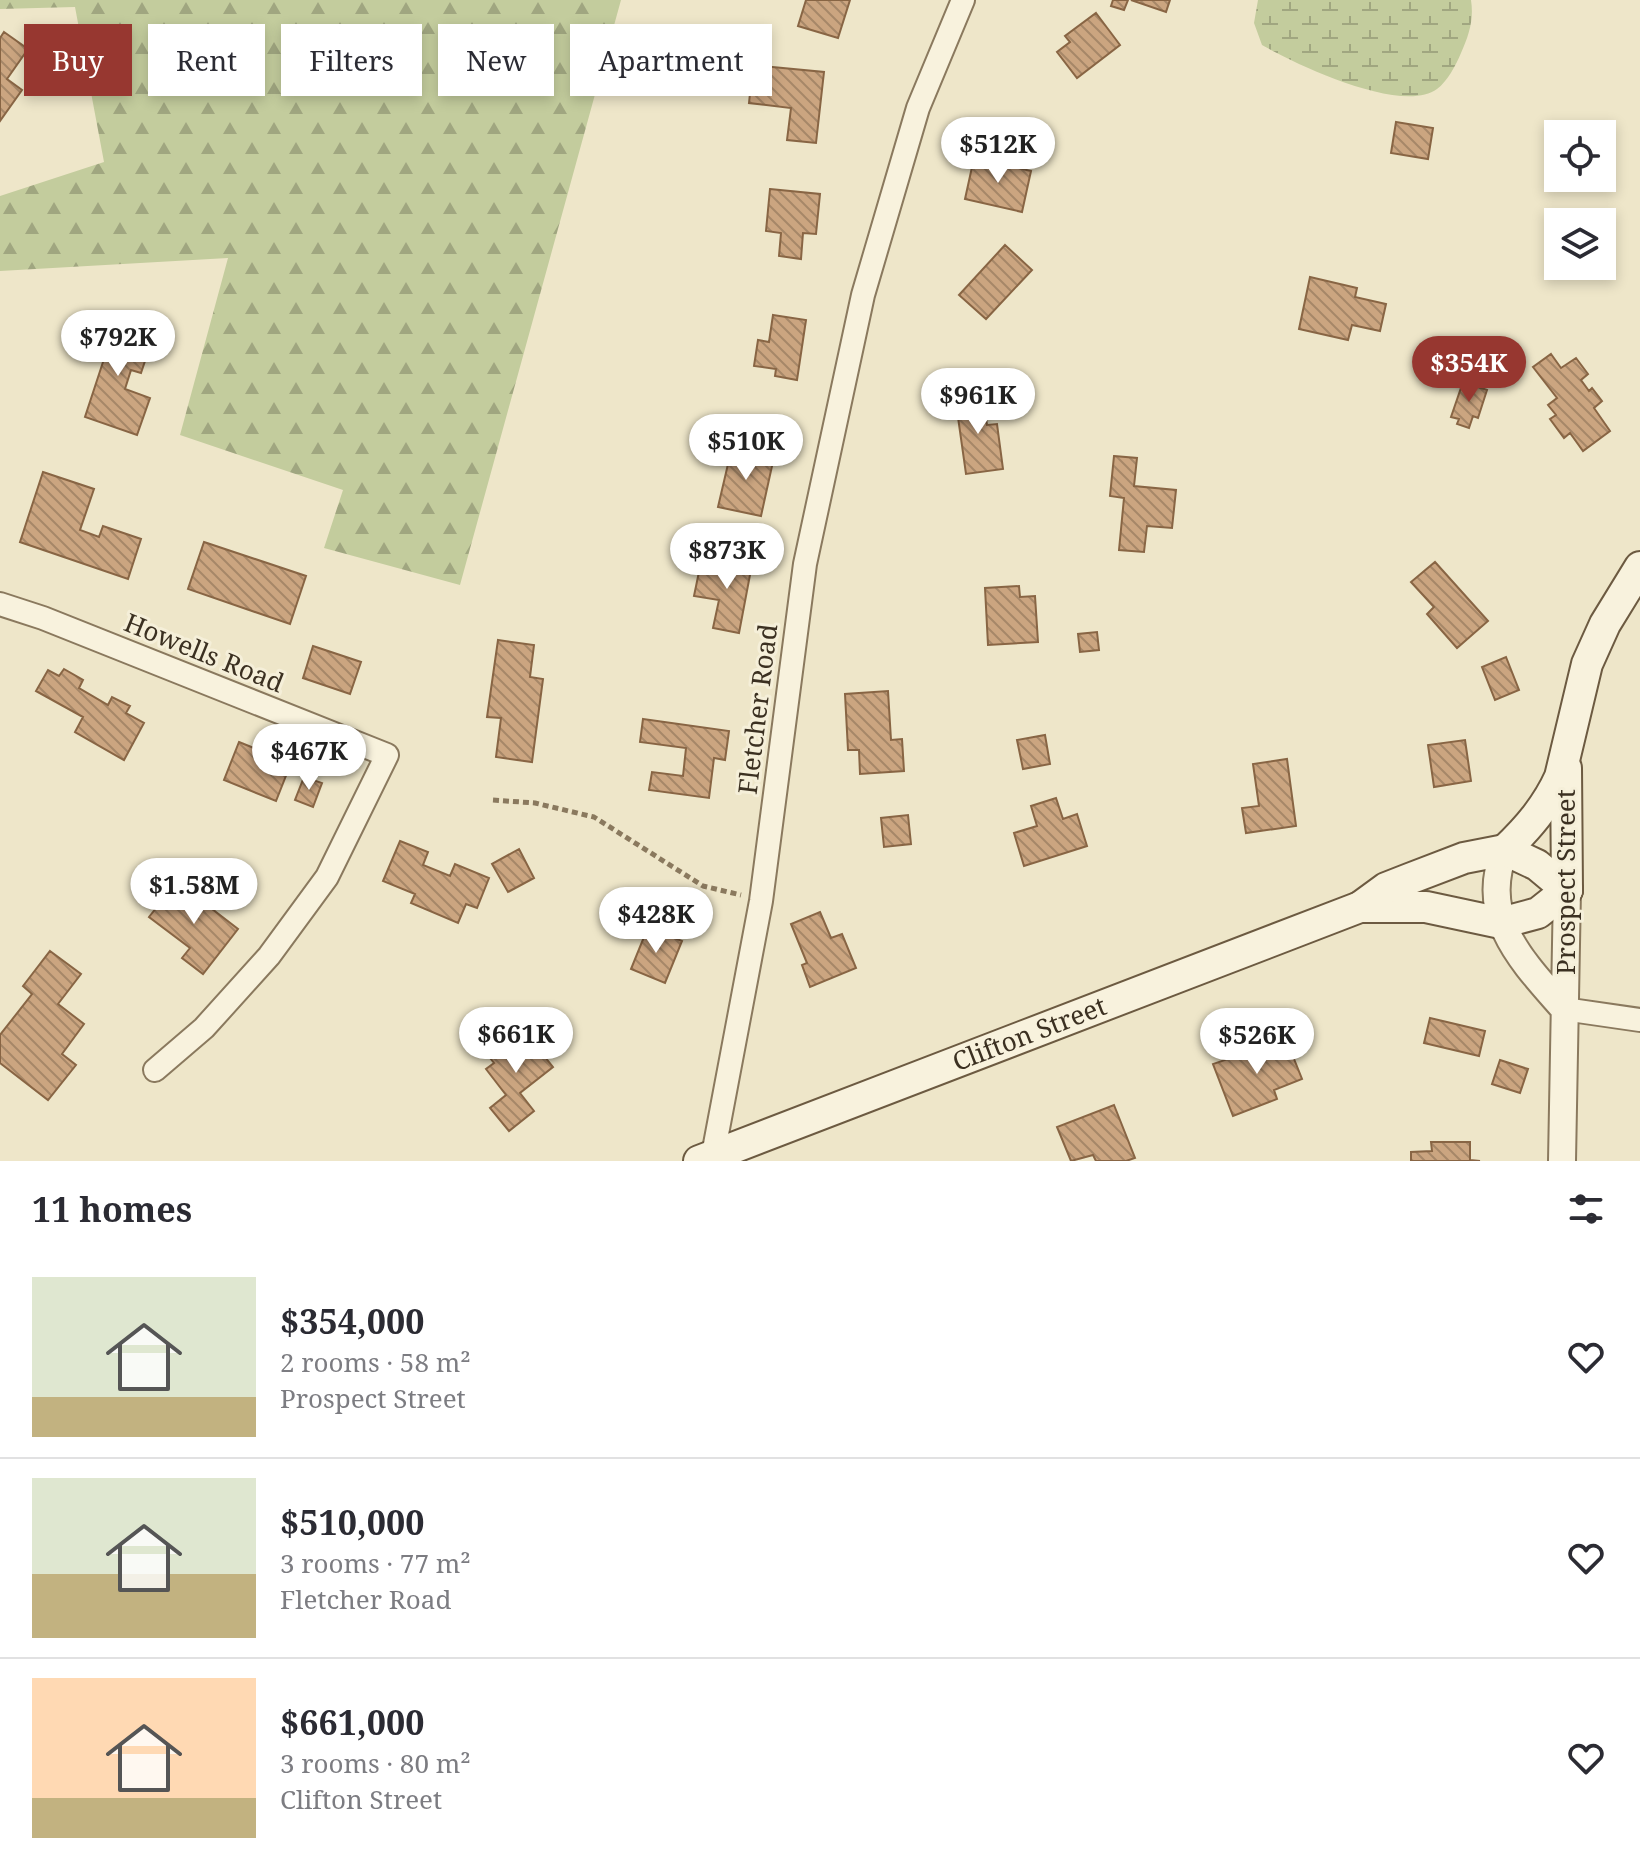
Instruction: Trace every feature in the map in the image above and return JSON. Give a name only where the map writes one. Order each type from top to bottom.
[{"type":"main road","name":"Prospect Street","points":[[1505,850],[1542,811],[1560,777],[1587,664],[1605,624],[1640,567]]},
{"type":"main road","name":"Prospect Street","points":[[1565,754],[1567,890]]},
{"type":"main road","points":[[1505,850],[1537,865],[1567,890]]},
{"type":"main road","name":"Clifton Street","points":[[706,1158],[1360,907],[1386,888],[1409,879],[1464,858],[1505,850]]},
{"type":"main road","name":"Clifton Street","points":[[1360,907],[1426,907],[1501,923],[1538,913],[1567,890]]},
{"type":"street","name":"Fletcher Road","points":[[706,1158],[761,901],[805,564],[863,295],[918,108],[963,0]]},
{"type":"street","name":"Howells Road","points":[[0,604],[43,618],[387,755],[327,877],[269,956],[204,1028],[155,1070]]},
{"type":"street","name":"Prospect Street","points":[[1505,850],[1498,866],[1495,886],[1495,902],[1501,923],[1522,958],[1564,1009]]},
{"type":"street","name":"Prospect Street","points":[[1562,1161],[1567,890]]},
{"type":"street","points":[[1564,1009],[1640,1020]]},
{"type":"path","points":[[493,800],[535,803],[594,817],[703,886],[761,901]]},
{"type":"green space","points":[[0,0],[621,0],[614,24],[570,24],[570,96],[595,96],[460,585],[324,548],[343,490],[180,435],[228,258],[0,271],[0,196],[104,162],[92,96],[132,96],[132,24],[78,24],[75,7],[0,9]]},
{"type":"green space","points":[[1258,0],[1471,0],[1472,14],[1464,46],[1444,82],[1437,89],[1421,95],[1400,96],[1349,84],[1298,64],[1262,45],[1254,23]]},
{"type":"building","points":[[806,0],[850,0],[838,38],[798,26]]},
{"type":"building","points":[[1113,0],[1128,0],[1124,10],[1111,6]]},
{"type":"building","points":[[1131,0],[1170,0],[1166,12]]},
{"type":"building","points":[[1096,13],[1120,45],[1077,78],[1057,52],[1070,42],[1065,36]]},
{"type":"building","points":[[4,32],[24,46],[24,55],[7,79],[22,90],[0,121],[0,38]]},
{"type":"building","points":[[772,67],[824,72],[816,143],[787,140],[791,108],[749,103],[750,96],[772,96]]},
{"type":"building","points":[[1396,122],[1433,128],[1428,159],[1391,153]]},
{"type":"building","points":[[974,158],[1031,171],[1022,212],[965,199]]},
{"type":"building","points":[[770,189],[820,194],[816,234],[803,233],[801,259],[779,256],[781,233],[766,231]]},
{"type":"building","points":[[1005,245],[1032,270],[986,319],[959,295]]},
{"type":"building","points":[[1310,277],[1357,288],[1355,297],[1386,304],[1380,331],[1352,325],[1348,340],[1299,329]]},
{"type":"building","points":[[773,315],[806,320],[797,380],[775,376],[776,369],[754,366],[758,340],[769,342]]},
{"type":"building","points":[[96,321],[152,340],[141,373],[131,370],[125,389],[150,398],[137,435],[85,417],[104,359],[86,353]]},
{"type":"building","points":[[1551,354],[1561,368],[1576,358],[1588,374],[1581,380],[1602,401],[1594,408],[1610,431],[1583,451],[1570,433],[1564,438],[1550,419],[1556,415],[1548,405],[1557,398],[1533,367]]},
{"type":"building","points":[[1463,382],[1487,390],[1478,418],[1473,416],[1469,428],[1457,424],[1459,419],[1451,417]]},
{"type":"building","points":[[982,392],[987,425],[997,424],[1003,469],[966,474],[955,396]]},
{"type":"building","points":[[732,447],[774,457],[761,516],[718,507]]},
{"type":"building","points":[[1114,456],[1137,458],[1134,486],[1176,490],[1172,528],[1147,526],[1144,552],[1119,550],[1124,498],[1110,496]]},
{"type":"building","points":[[43,472],[94,489],[80,530],[99,537],[103,526],[141,539],[128,579],[20,542]]},
{"type":"building","points":[[204,542],[306,576],[290,624],[188,589]]},
{"type":"building","points":[[728,554],[753,559],[739,633],[713,628],[719,600],[694,596],[700,567],[725,572]]},
{"type":"building","points":[[1435,562],[1488,621],[1457,648],[1427,614],[1434,607],[1411,582]]},
{"type":"building","points":[[1019,586],[1020,597],[1035,596],[1038,642],[988,645],[985,588]]},
{"type":"building","points":[[1097,632],[1099,650],[1080,652],[1078,634]]},
{"type":"building","points":[[498,640],[534,645],[530,677],[543,679],[532,762],[496,757],[501,718],[487,717]]},
{"type":"building","points":[[313,646],[361,662],[350,694],[303,678]]},
{"type":"building","points":[[1506,657],[1519,690],[1495,700],[1482,667]]},
{"type":"building","points":[[64,669],[83,680],[79,688],[108,705],[112,697],[130,706],[126,713],[144,723],[124,760],[75,732],[83,717],[36,691],[48,670],[59,676]]},
{"type":"building","points":[[888,691],[891,740],[902,739],[904,771],[860,774],[859,750],[848,750],[845,694]]},
{"type":"building","points":[[643,719],[729,731],[725,760],[714,758],[709,798],[649,790],[652,772],[683,776],[686,748],[640,742]]},
{"type":"building","points":[[1045,735],[1050,764],[1023,769],[1017,740]]},
{"type":"building","points":[[1465,740],[1471,781],[1434,787],[1428,745]]},
{"type":"building","points":[[239,742],[291,763],[276,801],[224,780]]},
{"type":"building","points":[[1287,759],[1296,826],[1246,833],[1242,808],[1259,806],[1253,764]]},
{"type":"building","points":[[304,777],[322,783],[313,807],[295,800]]},
{"type":"building","points":[[1056,798],[1063,819],[1077,814],[1087,846],[1024,866],[1014,833],[1037,826],[1031,806]]},
{"type":"building","points":[[908,815],[911,844],[884,847],[881,818]]},
{"type":"building","points":[[400,841],[428,852],[423,865],[450,876],[455,864],[489,878],[477,908],[466,904],[458,923],[411,903],[415,894],[383,881]]},
{"type":"building","points":[[519,849],[534,878],[508,892],[492,864]]},
{"type":"building","points":[[177,882],[238,929],[203,974],[182,958],[190,948],[149,917]]},
{"type":"building","points":[[820,912],[831,938],[842,934],[856,968],[810,987],[802,965],[807,963],[791,924]]},
{"type":"building","points":[[648,927],[682,941],[665,983],[631,969]]},
{"type":"building","points":[[50,951],[81,974],[58,1004],[84,1024],[62,1054],[76,1065],[48,1100],[0,1063],[0,1035],[32,994],[23,986]]},
{"type":"building","points":[[1430,1018],[1485,1031],[1479,1056],[1424,1043]]},
{"type":"building","points":[[520,1026],[553,1067],[520,1093],[534,1111],[509,1131],[490,1108],[506,1095],[486,1069],[494,1063],[486,1053]]},
{"type":"building","points":[[1286,1039],[1302,1079],[1274,1090],[1277,1099],[1233,1116],[1213,1064]]},
{"type":"building","points":[[1500,1060],[1528,1069],[1520,1093],[1492,1084]]},
{"type":"building","points":[[1114,1105],[1135,1158],[1096,1161],[1093,1155],[1071,1161],[1057,1127]]},
{"type":"building","points":[[1431,1142],[1470,1142],[1470,1160],[1480,1161],[1411,1161],[1411,1152],[1432,1151]]}]
